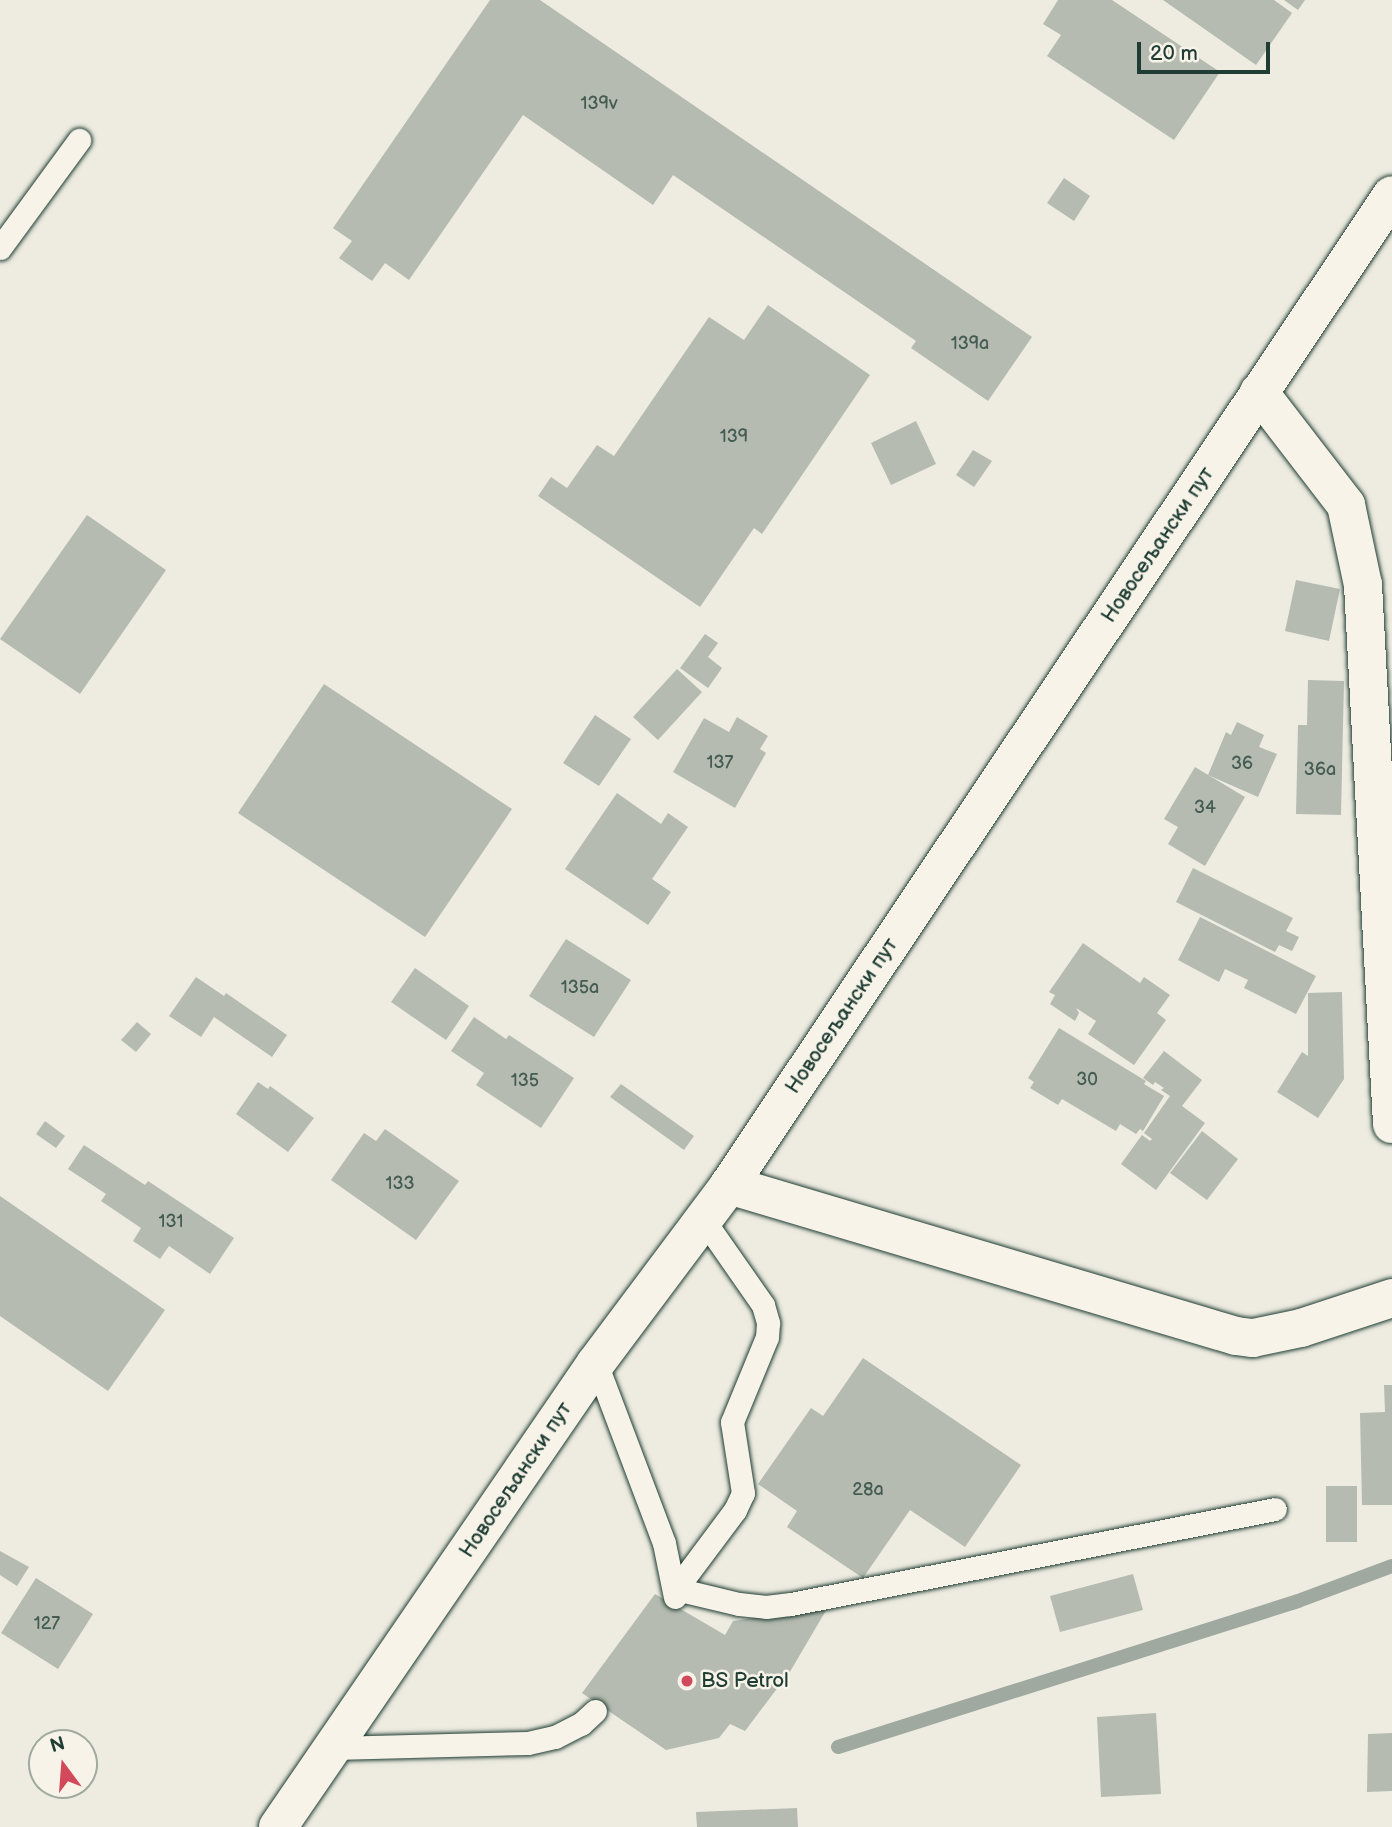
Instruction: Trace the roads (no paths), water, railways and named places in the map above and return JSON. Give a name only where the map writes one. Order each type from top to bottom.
[{"type":"main road","name":"Новосељански пут","points":[[278,1827],[596,1363],[729,1185],[1259,392],[1387,215]]},
{"type":"main road","points":[[1259,392],[1346,505],[1363,585],[1392,1125]]},
{"type":"main road","points":[[729,1185],[1236,1336],[1253,1338],[1301,1328],[1392,1298]]},
{"type":"lane","points":[[0,248],[79,140]]},
{"type":"lane","points":[[675,1595],[735,1510],[743,1493],[733,1422],[767,1337],[768,1322],[764,1304],[703,1219]]},
{"type":"lane","points":[[596,1363],[664,1543],[675,1595]]},
{"type":"lane","points":[[675,1595],[766,1607],[791,1604],[1275,1509]]},
{"type":"lane","points":[[333,1748],[528,1743],[555,1737],[581,1724],[595,1711]]},
{"type":"waterway","points":[[838,1747],[1298,1601],[1392,1566]]},
{"type":"place","name":"BS Petrol","points":[[687,1681]]}]
